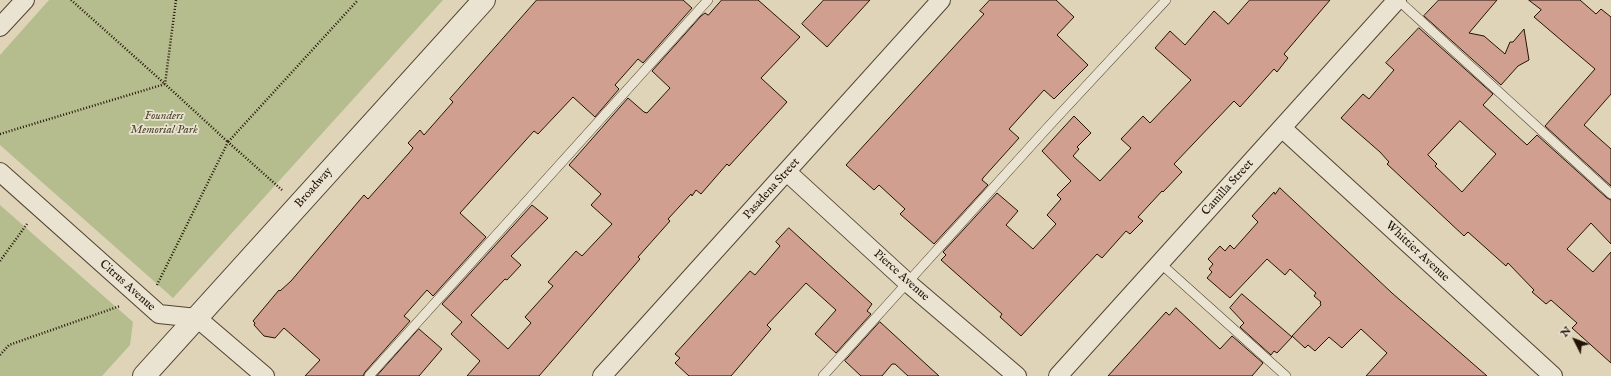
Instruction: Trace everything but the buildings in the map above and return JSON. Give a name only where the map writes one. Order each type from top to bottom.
[{"type":"street","points":[[0,27],[24,0]]},
{"type":"street","name":"Broadway","points":[[144,376],[484,0]]},
{"type":"street","name":"Pasadena Street","points":[[602,376],[941,0]]},
{"type":"street","name":"Camilla Street","points":[[1058,376],[1398,0]]},
{"type":"street","name":"Whittier Avenue","points":[[1282,128],[1553,376]]},
{"type":"street","name":"Citrus Avenue","points":[[0,172],[159,314],[197,318]]},
{"type":"street","name":"Pierce Avenue","points":[[787,172],[908,283],[1017,376]]},
{"type":"street","points":[[197,318],[265,376]]},
{"type":"lane","points":[[368,376],[708,0]]},
{"type":"lane","points":[[823,376],[1043,133],[1166,0]]},
{"type":"lane","points":[[1398,0],[1611,194]]},
{"type":"lane","points":[[1160,263],[1286,376]]},
{"type":"path","points":[[71,0],[299,205]]},
{"type":"path","points":[[165,84],[176,0]]},
{"type":"path","points":[[0,355],[9,345],[117,309],[139,297],[157,284],[228,142],[358,0]]},
{"type":"path","points":[[0,134],[165,84]]},
{"type":"path","points":[[0,261],[40,208]]},
{"type":"green space","name":"Founders Memorial Park","points":[[49,0],[443,0],[173,298],[0,145],[0,55]]},
{"type":"green space","points":[[0,205],[133,322],[130,345],[102,376],[0,376]]}]
